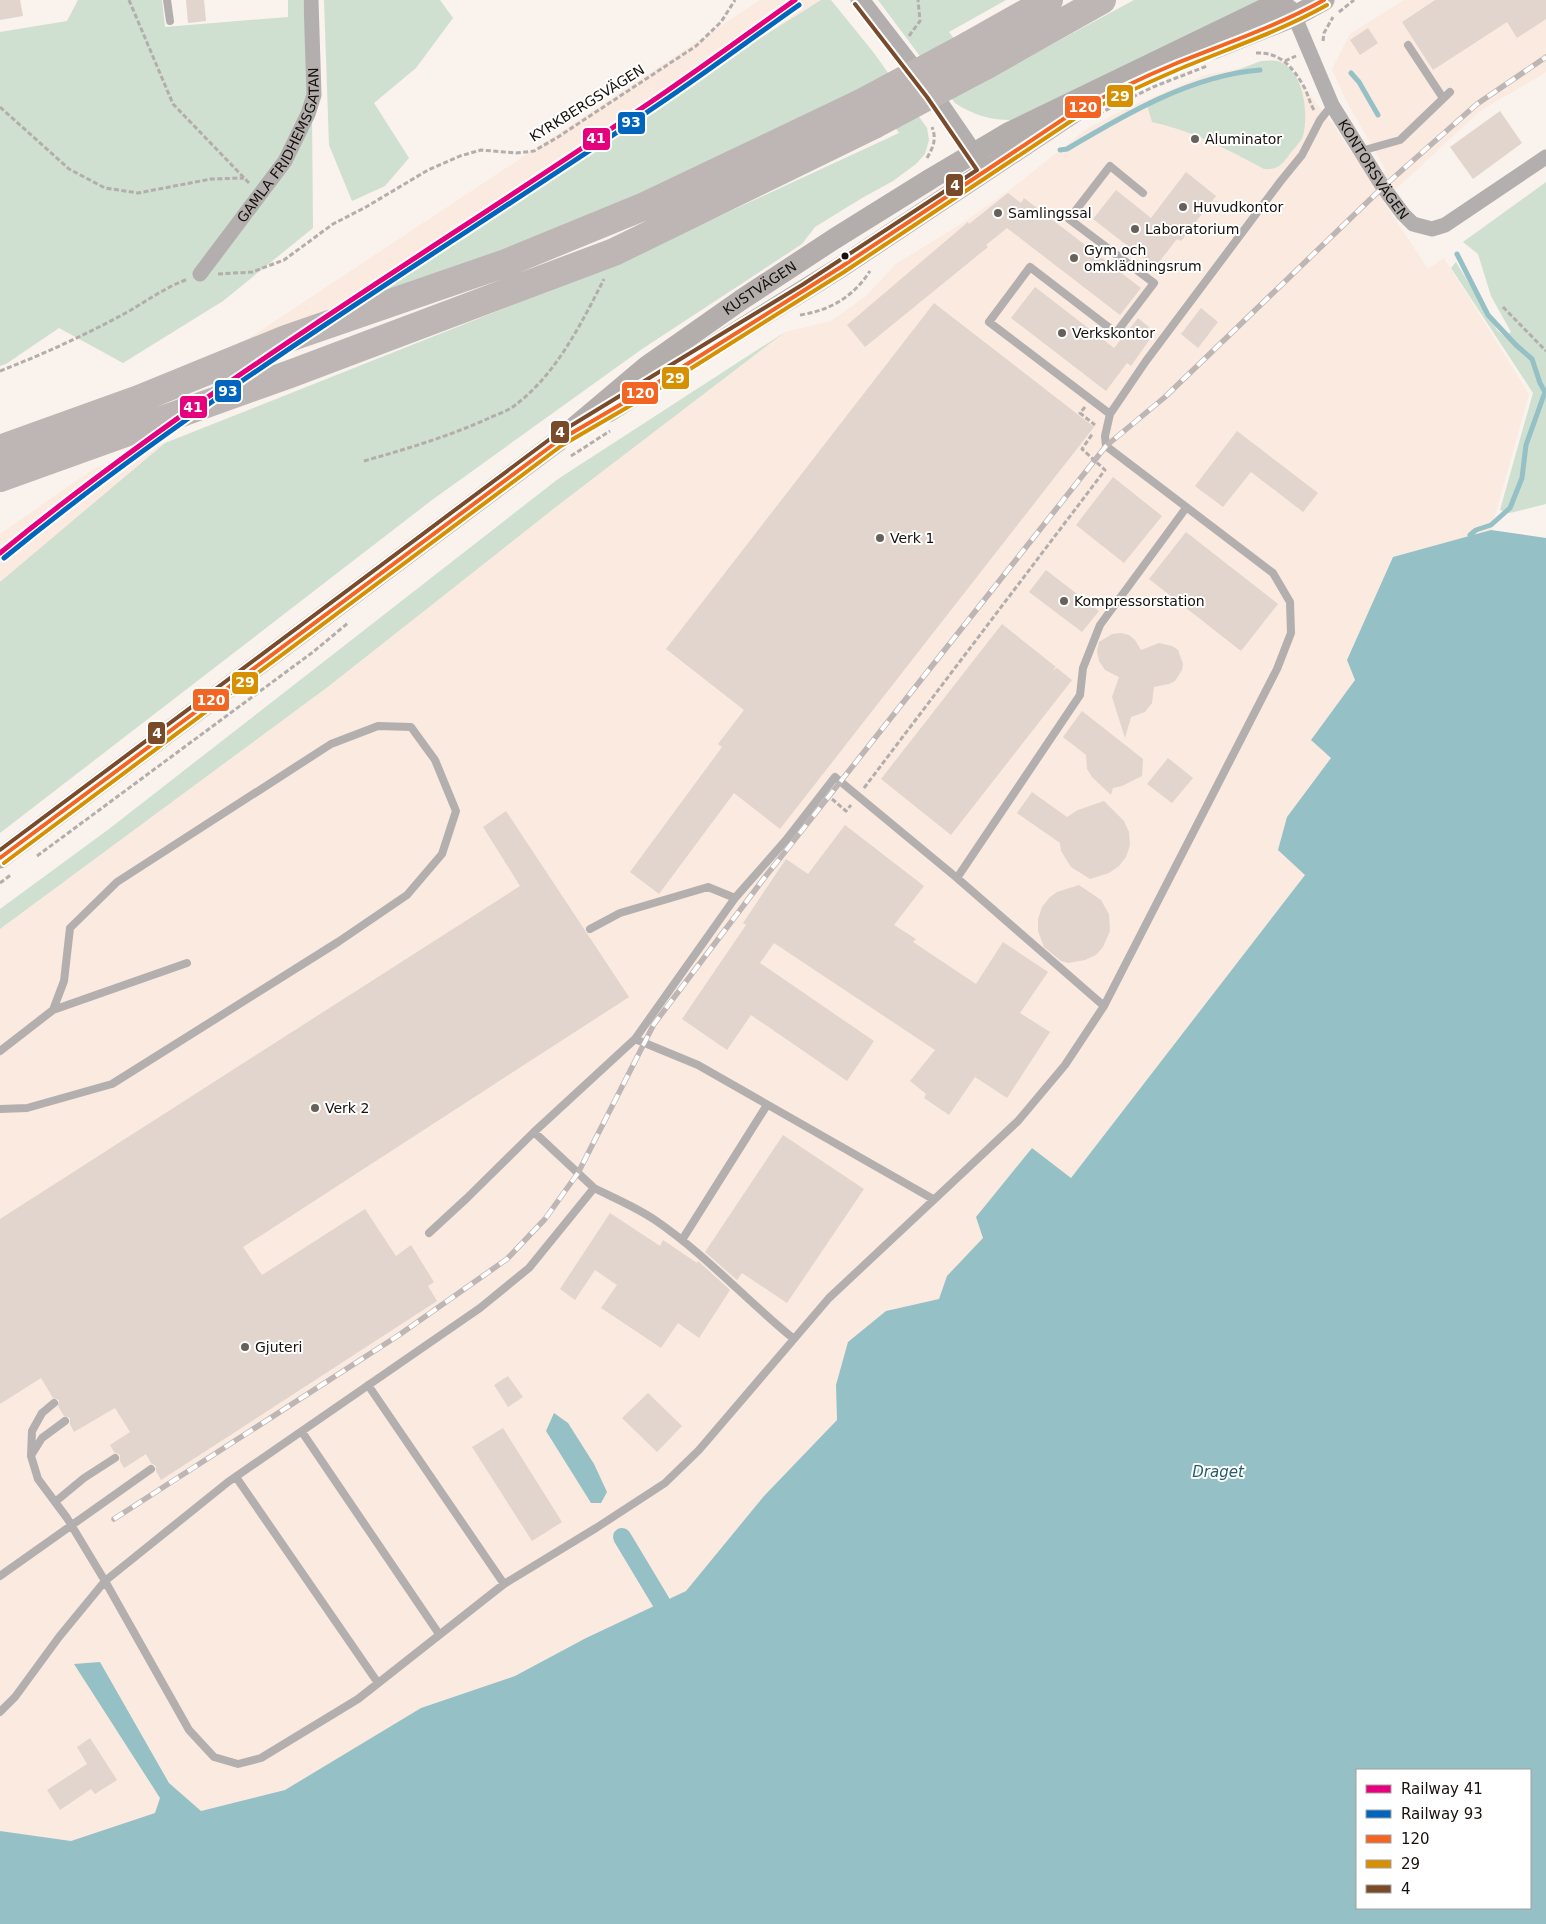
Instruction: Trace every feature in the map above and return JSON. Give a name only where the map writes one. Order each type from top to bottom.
[{"type":"highway","points":[[977,56],[1049,0]]},
{"type":"highway","points":[[0,478],[290,374],[614,252],[866,114],[977,56],[1102,0]]},
{"type":"highway","points":[[0,449],[139,399],[286,339],[514,260],[866,114]]},
{"type":"main road","points":[[1288,5],[1324,0]]},
{"type":"main road","name":"KUSTVÄGEN","points":[[562,450],[647,366],[741,300],[932,178],[1008,133],[1062,106],[1288,5]]},
{"type":"main road","name":"KUSTVÄGEN","points":[[8,865],[562,450],[649,388],[841,267],[1071,114],[1109,93],[1175,64],[1288,5]]},
{"type":"street","name":"GAMLA FRIDHEMSGATAN","points":[[200,274],[284,161],[308,114],[314,95],[311,0]]},
{"type":"street","points":[[860,0],[932,93],[986,172]]},
{"type":"street","name":"KONTORSVÄGEN","points":[[1288,5],[1332,105],[1383,187],[1413,224],[1432,229],[1445,226],[1546,157]]},
{"type":"lane","points":[[168,0],[170,21]]},
{"type":"lane","points":[[1408,46],[1443,98]]},
{"type":"lane","points":[[1361,151],[1400,140],[1450,92]]},
{"type":"lane","points":[[54,1402],[42,1413],[32,1432],[31,1456],[38,1479],[72,1526],[189,1730],[214,1757],[238,1764],[261,1758],[358,1698],[504,1584],[665,1483],[698,1450],[828,1298],[1018,1121],[1065,1065],[1104,1006],[1277,669],[1291,632],[1290,602],[1272,573],[1106,446],[1105,436],[1110,414],[1152,354],[1302,155],[1320,120],[1332,105]]},
{"type":"lane","points":[[1110,414],[989,322],[1030,267],[1116,333],[1154,283],[1070,219],[1110,166],[1143,194]]},
{"type":"lane","points":[[957,878],[1080,695],[1083,668],[1100,625],[1186,508]]},
{"type":"lane","points":[[0,1109],[27,1108],[112,1084],[338,942],[408,895],[442,854],[456,811],[435,760],[411,727],[378,726],[330,744],[117,882],[70,928],[64,981],[53,1010]]},
{"type":"lane","points":[[429,1233],[534,1132],[635,1039],[735,898],[786,840],[836,777],[957,878],[1104,1006]]},
{"type":"lane","points":[[590,929],[620,914],[708,887],[735,898]]},
{"type":"lane","points":[[0,1051],[53,1010],[187,963]]},
{"type":"lane","points":[[635,1039],[698,1066],[933,1199]]},
{"type":"lane","points":[[682,1240],[767,1105]]},
{"type":"lane","points":[[534,1132],[594,1188],[653,1218],[682,1240],[765,1316],[794,1339]]},
{"type":"lane","points":[[0,1712],[15,1696],[59,1637],[105,1581],[236,1477],[480,1308],[529,1268],[594,1188]]},
{"type":"lane","points":[[368,1385],[504,1584]]},
{"type":"lane","points":[[31,1456],[42,1438],[65,1420]]},
{"type":"lane","points":[[302,1432],[439,1634]]},
{"type":"lane","points":[[55,1502],[84,1478],[116,1458]]},
{"type":"lane","points":[[0,1576],[150,1469]]},
{"type":"lane","points":[[236,1477],[378,1683]]},
{"type":"path","points":[[129,0],[172,104],[260,194]]},
{"type":"path","name":"KYRKBERGSVÄGEN","points":[[0,371],[71,341],[122,315],[171,285],[200,274],[252,272],[284,260],[322,234],[333,224],[366,207],[428,170],[460,156],[481,150],[516,154],[534,151],[558,138],[696,46],[721,22],[735,0]]},
{"type":"path","points":[[898,50],[920,21],[918,0]]},
{"type":"path","points":[[1323,42],[1324,34],[1334,16],[1354,0]]},
{"type":"path","points":[[1254,53],[1271,53],[1285,61],[1303,85],[1309,102],[1320,120]]},
{"type":"path","points":[[1087,120],[1153,88],[1212,64]]},
{"type":"path","points":[[0,107],[69,169],[105,188],[138,193],[211,179],[244,178]]},
{"type":"path","points":[[799,316],[829,307],[851,295],[874,265]]},
{"type":"path","points":[[364,462],[433,441],[513,407],[541,381],[564,351],[589,309],[606,274]]},
{"type":"path","points":[[1503,307],[1546,351]]},
{"type":"path","points":[[823,792],[846,811],[1105,470],[1082,449],[1098,427],[1080,413],[1090,399]]},
{"type":"path","points":[[562,450],[616,427]]},
{"type":"path","points":[[32,860],[282,675],[350,622]]},
{"type":"path","points":[[0,883],[8,865]]},
{"type":"shaded area","points":[[760,0],[821,0],[316,320],[233,349]]},
{"type":"shaded area","points":[[1404,0],[1546,0],[1546,72],[1480,111],[1383,201],[1428,269],[1444,258],[1529,394],[1491,530],[1393,557],[1347,660],[1355,680],[1311,740],[1331,758],[1287,817],[1305,875],[1071,1178],[1032,1148],[983,1238],[947,1276],[939,1299],[886,1311],[836,1385],[837,1420],[764,1496],[686,1591],[586,1638],[515,1676],[421,1708],[285,1790],[201,1811],[169,1783],[100,1663],[75,1664],[160,1798],[155,1813],[71,1841],[0,1831],[0,929],[329,686],[561,503],[785,332],[831,321],[865,297],[896,264],[961,224],[1010,190],[1088,128],[1132,106],[1205,75],[1283,60],[1334,126],[1372,183],[1386,170],[1347,102],[1332,69],[1350,34]]},
{"type":"shaded area","points":[[165,443],[0,582],[0,534],[92,470]]},
{"type":"green space","points":[[78,0],[162,0],[165,27],[288,17],[288,0],[303,0],[312,118],[313,228],[223,301],[123,363],[59,328],[6,364],[0,366],[0,32],[67,21]]},
{"type":"green space","points":[[324,0],[440,0],[453,18],[416,68],[374,103],[409,158],[385,186],[352,201],[329,145]]},
{"type":"green space","points":[[821,0],[831,0],[874,53],[927,128],[929,140],[925,154],[916,164],[893,181],[815,227],[802,244],[642,349],[432,500],[0,833],[0,582],[165,443],[616,264],[899,133],[870,91],[636,201],[316,320]]},
{"type":"green space","points":[[878,0],[1006,0],[949,32],[986,80],[1134,0],[1271,0],[1011,120],[982,116],[955,103]]},
{"type":"green space","points":[[1261,61],[1277,61],[1286,66],[1299,82],[1305,104],[1305,127],[1301,141],[1279,166],[1272,169],[1264,169],[1182,130],[1152,122],[1147,105]]},
{"type":"green space","points":[[1546,182],[1546,504],[1510,513],[1500,510],[1533,393],[1451,268],[1456,262],[1497,330],[1504,336],[1511,332],[1491,296],[1478,254],[1463,242]]},
{"type":"green space","points":[[785,332],[561,503],[329,686],[0,929],[0,909],[109,829],[558,479]]},
{"type":"water","name":"Draget","points":[[1491,530],[1546,538],[1546,1924],[0,1924],[0,1831],[71,1841],[155,1813],[160,1798],[74,1664],[100,1662],[169,1783],[201,1811],[285,1790],[421,1708],[515,1676],[586,1638],[686,1591],[764,1496],[837,1420],[836,1385],[848,1342],[886,1311],[939,1299],[947,1276],[983,1238],[976,1217],[1032,1148],[1071,1178],[1305,875],[1278,850],[1287,817],[1331,758],[1311,740],[1355,680],[1347,660],[1393,557]]},
{"type":"water","points":[[554,1413],[568,1423],[594,1464],[607,1492],[601,1503],[591,1503],[546,1431]]},
{"type":"building","points":[[0,0],[20,0],[23,16],[0,20]]},
{"type":"building","points":[[186,0],[204,0],[206,21],[188,23]]},
{"type":"building","points":[[1435,0],[1546,0],[1546,19],[1517,38],[1507,22],[1433,70],[1402,22]]},
{"type":"building","points":[[1368,28],[1378,43],[1360,55],[1350,40]]},
{"type":"building","points":[[1500,111],[1522,143],[1473,179],[1450,147]]},
{"type":"building","points":[[1186,172],[1216,196],[1181,241],[1177,239],[1155,267],[1093,219],[1116,190],[1151,218]]},
{"type":"building","points":[[1008,193],[1021,203],[1024,198],[1141,288],[1120,315],[1007,228],[986,245],[988,247],[865,347],[847,325],[968,222],[969,224]]},
{"type":"building","name":"Verkskontor","points":[[1035,287],[1114,348],[1138,318],[1149,327],[1145,333],[1150,339],[1131,366],[1127,363],[1106,391],[1011,318]]},
{"type":"building","name":"Verk 1","points":[[934,303],[1094,427],[780,829],[734,793],[659,894],[630,872],[722,747],[718,744],[744,710],[666,649]]},
{"type":"building","points":[[1201,308],[1218,322],[1198,348],[1181,334]]},
{"type":"building","points":[[1237,431],[1318,493],[1303,512],[1251,472],[1223,507],[1195,486]]},
{"type":"building","points":[[1113,477],[1162,516],[1124,563],[1076,525]]},
{"type":"building","points":[[1186,532],[1278,604],[1241,651],[1149,579]]},
{"type":"building","name":"Kompressorstation","points":[[1046,570],[1099,611],[1082,632],[1029,592]]},
{"type":"building","points":[[1002,624],[1056,667],[1052,671],[1057,668],[1072,680],[951,835],[881,779]]},
{"type":"building","points":[[1121,633],[1129,635],[1135,640],[1141,650],[1159,643],[1172,646],[1178,650],[1183,664],[1182,670],[1175,681],[1154,687],[1152,703],[1145,712],[1131,717],[1125,738],[1112,697],[1119,677],[1105,670],[1099,661],[1097,651],[1099,642],[1112,634]]},
{"type":"building","points":[[1082,711],[1143,759],[1142,776],[1122,786],[1113,788],[1111,795],[1092,777],[1087,769],[1086,755],[1063,737]]},
{"type":"building","points":[[1168,758],[1193,778],[1172,803],[1147,784]]},
{"type":"building","points":[[1032,792],[1067,817],[1078,810],[1104,801],[1124,821],[1129,832],[1130,845],[1126,857],[1119,866],[1109,873],[1090,879],[1071,867],[1061,851],[1060,843],[1017,813]]},
{"type":"building","name":"Verk 2","points":[[506,811],[629,997],[243,1247],[262,1275],[365,1209],[396,1256],[411,1245],[434,1282],[428,1286],[437,1301],[161,1480],[156,1471],[156,1466],[151,1463],[146,1454],[124,1468],[120,1461],[120,1455],[114,1452],[110,1445],[130,1432],[115,1408],[74,1432],[70,1424],[70,1418],[64,1416],[58,1406],[59,1400],[53,1398],[41,1378],[0,1404],[0,1219],[520,886],[483,827]]},
{"type":"building","points":[[845,825],[924,886],[894,925],[916,939],[913,942],[976,984],[1003,942],[1048,972],[1020,1013],[1050,1032],[1007,1098],[975,1077],[949,1115],[924,1098],[926,1094],[910,1081],[935,1050],[774,943],[760,963],[874,1041],[847,1081],[751,1015],[727,1050],[682,1019],[746,925],[743,923],[786,859],[808,874]]},
{"type":"building","points":[[1079,885],[1101,900],[1109,914],[1110,931],[1103,947],[1096,955],[1085,960],[1068,963],[1061,961],[1044,947],[1038,931],[1038,919],[1042,907],[1050,897],[1057,892]]},
{"type":"building","points":[[783,1135],[864,1189],[787,1303],[742,1273],[737,1280],[705,1252]]},
{"type":"building","points":[[610,1213],[660,1246],[663,1240],[697,1263],[698,1261],[730,1290],[699,1338],[678,1323],[661,1348],[601,1308],[617,1285],[595,1270],[575,1300],[560,1289]]},
{"type":"building","points":[[508,1376],[523,1397],[508,1407],[494,1385]]},
{"type":"building","points":[[648,1393],[682,1426],[657,1452],[622,1418]]},
{"type":"building","points":[[503,1428],[562,1522],[532,1541],[472,1447]]},
{"type":"building","points":[[90,1738],[117,1780],[95,1794],[91,1789],[60,1810],[47,1790],[87,1764],[77,1747]]},
{"type":"waterway","points":[[1060,150],[1067,149],[1135,110],[1184,88],[1235,73],[1260,70]]},
{"type":"waterway","points":[[1351,73],[1359,82],[1378,115]]},
{"type":"waterway","points":[[1457,254],[1488,315],[1532,359],[1545,392],[1526,445],[1522,478],[1510,508],[1491,525],[1476,530],[1470,535]]},
{"type":"waterway","points":[[622,1537],[661,1602]]},
{"type":"railway","points":[[114,1519],[399,1335],[507,1259],[545,1219],[578,1173],[654,1024],[765,877],[1106,446],[1165,397],[1383,187],[1477,104],[1546,57]]},
{"type":"rail line","name":"41","points":[[0,553],[79,490],[243,372],[664,93],[795,0]]},
{"type":"rail line","name":"93","points":[[4,558],[83,495],[247,377],[668,98],[799,5]]},
{"type":"transit line","name":"120","points":[[0,858],[558,441],[649,388],[841,267],[1071,114],[1110,93],[1177,63],[1270,26],[1324,0]]},
{"type":"transit line","name":"4","points":[[0,850],[554,436],[802,285],[977,170],[927,97],[855,4]]},
{"type":"transit line","name":"29","points":[[4,863],[561,446],[652,393],[844,272],[1074,119],[1151,81],[1272,32],[1327,5]]},
{"type":"place","name":"Aluminator","points":[[1195,139]]},
{"type":"place","name":"Huvudkontor","points":[[1183,207]]},
{"type":"place","name":"Samlingssal","points":[[998,213]]},
{"type":"place","name":"Laboratorium","points":[[1135,229]]},
{"type":"place","name":"Gym och omklädningsrum","points":[[1074,258]]},
{"type":"place","name":"Verkskontor","points":[[1062,333]]},
{"type":"place","name":"Verk 1","points":[[880,538]]},
{"type":"place","name":"Kompressorstation","points":[[1064,601]]},
{"type":"place","name":"Verk 2","points":[[315,1108]]},
{"type":"place","name":"Gjuteri","points":[[245,1347]]}]
